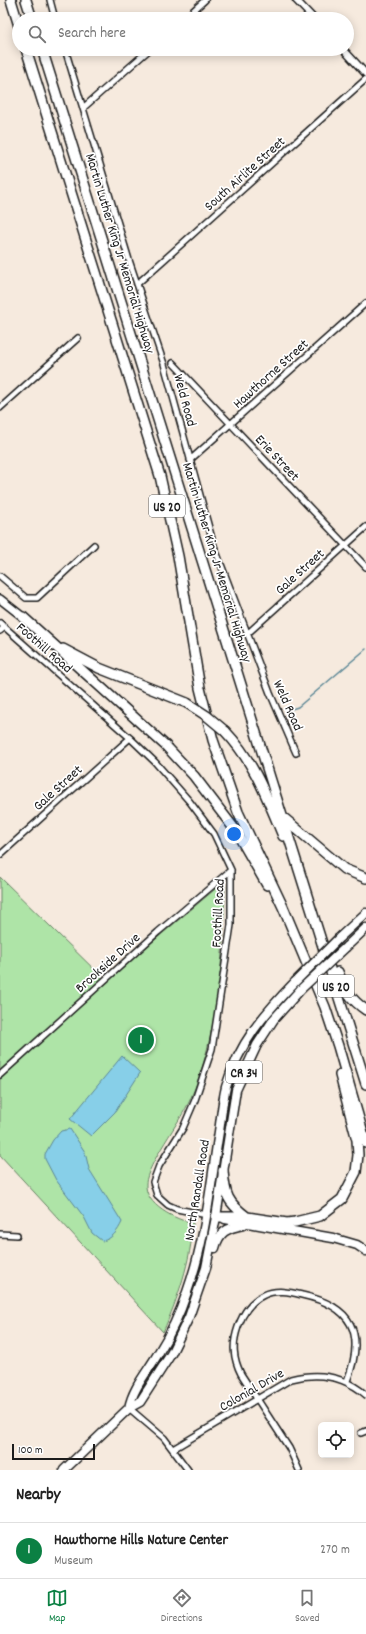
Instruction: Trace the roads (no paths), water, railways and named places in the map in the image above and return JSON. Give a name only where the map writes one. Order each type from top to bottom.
[{"type":"highway","points":[[11,0],[15,12]]},
{"type":"highway","points":[[26,0],[30,12]]},
{"type":"highway","name":"Martin Luther King Jr Memorial Highway","points":[[28,56],[160,476],[176,549],[196,668],[212,740],[238,812],[307,961],[338,1046]]},
{"type":"highway","name":"Martin Luther King Jr Memorial Highway","points":[[44,56],[366,1084]]},
{"type":"highway","points":[[23,617],[166,746],[199,782],[236,831],[307,961]]},
{"type":"highway","points":[[23,617],[58,645],[75,656],[99,668],[187,703],[225,730],[246,755],[260,781],[304,888]]},
{"type":"highway","points":[[276,794],[341,982],[352,999],[366,1010]]},
{"type":"highway","points":[[285,819],[344,869],[366,878]]},
{"type":"highway","points":[[216,1217],[246,1221],[287,1223],[305,1221],[320,1216],[342,1199],[356,1172],[358,1155],[357,1140],[339,1067],[338,1046]]},
{"type":"highway","name":"US 20","points":[[338,1046],[366,1143]]},
{"type":"highway","points":[[223,1171],[228,1199],[232,1206],[246,1221]]},
{"type":"main road","points":[[0,599],[23,617]]},
{"type":"main road","name":"North Randall Road","points":[[129,1408],[131,1396],[160,1351],[179,1314],[196,1266],[207,1216],[226,1088],[235,1064],[262,1016],[339,938],[366,913]]},
{"type":"main road","name":"North Randall Road","points":[[64,1470],[129,1408],[140,1402],[160,1372],[189,1317],[206,1268],[216,1217],[236,1090],[257,1045],[274,1019],[301,989],[366,928]]},
{"type":"main road","points":[[199,1288],[208,1274],[219,1236],[231,1227],[246,1221],[333,1238],[357,1245],[366,1250]]},
{"type":"street","points":[[50,0],[54,12]]},
{"type":"street","points":[[192,12],[205,0]]},
{"type":"street","points":[[296,0],[307,12]]},
{"type":"street","name":"Weld Road","points":[[67,56],[137,284],[164,364],[214,546],[270,693],[296,753]]},
{"type":"street","points":[[83,108],[142,56]]},
{"type":"street","points":[[349,56],[366,74]]},
{"type":"street","name":"South Airlite Street","points":[[137,284],[366,79]]},
{"type":"street","name":"Hawthorne Street","points":[[190,460],[366,303]]},
{"type":"street","points":[[0,408],[78,338]]},
{"type":"street","name":"Erie Street","points":[[173,363],[366,568]]},
{"type":"street","name":"Gale Street","points":[[247,634],[366,527]]},
{"type":"street","points":[[0,576],[26,598],[37,598],[94,545]]},
{"type":"street","name":"Foothill Road","points":[[0,623],[130,738],[166,774],[204,820],[220,843],[231,870],[231,925],[212,1049],[205,1074],[186,1121],[180,1134],[159,1166],[153,1182],[157,1195],[168,1205],[177,1209],[216,1217]]},
{"type":"street","points":[[0,631],[5,627]]},
{"type":"street","name":"Gale Street","points":[[0,855],[130,738]]},
{"type":"street","name":"Brookside Drive","points":[[0,1075],[134,954],[231,870]]},
{"type":"street","points":[[0,1234],[17,1235]]},
{"type":"street","points":[[299,1470],[289,1448],[238,1368],[234,1355],[234,1342],[240,1321],[247,1308],[258,1298],[269,1293],[283,1292],[320,1300],[334,1306],[344,1314],[352,1326],[357,1343],[356,1358],[347,1381]]},
{"type":"street","name":"Colonial Drive","points":[[173,1448],[282,1383],[300,1377],[317,1375],[347,1381],[366,1395]]},
{"type":"street","points":[[129,1408],[152,1426],[173,1448],[188,1470]]},
{"type":"water","points":[[122,1056],[140,1073],[115,1112],[91,1136],[70,1119]]},
{"type":"water","points":[[70,1129],[85,1152],[89,1169],[122,1222],[114,1234],[106,1240],[102,1241],[92,1233],[84,1217],[56,1180],[45,1159],[45,1154],[53,1140],[61,1131]]},
{"type":"waterway","points":[[288,710],[298,707],[366,649]]},
{"type":"place","name":"Hawthorne Hills Nature Center","points":[[141,1040]]}]
